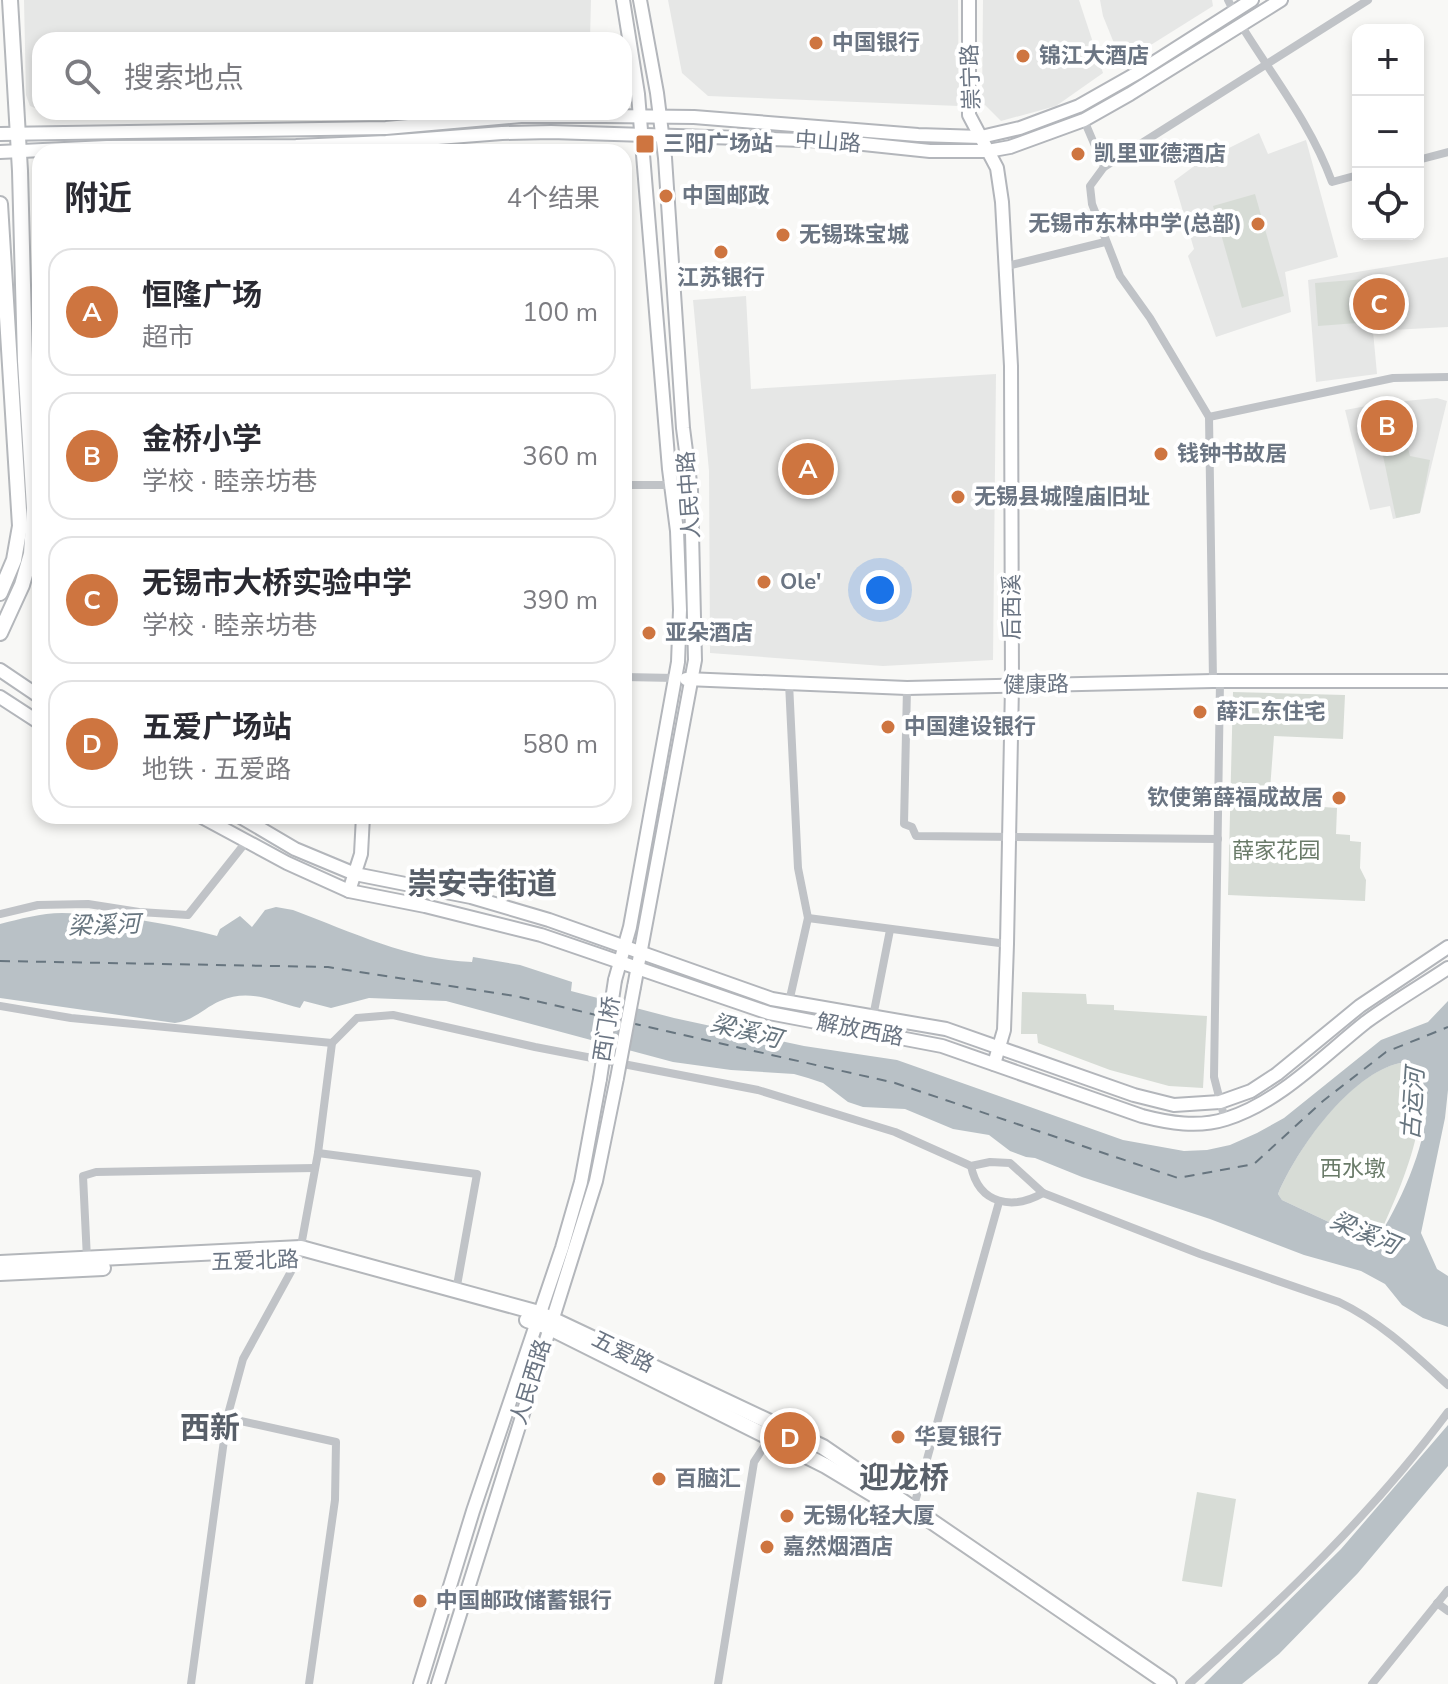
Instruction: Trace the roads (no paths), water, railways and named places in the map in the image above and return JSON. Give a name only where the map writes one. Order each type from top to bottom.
[{"type":"main road","points":[[10,0],[32,475]]},
{"type":"main road","name":"人民中路","points":[[623,0],[628,32]]},
{"type":"main road","name":"人民中路","points":[[634,987],[695,660],[691,490],[683,428],[663,136],[640,0]]},
{"type":"main road","name":"崇宁路","points":[[969,0],[969,115],[988,151]]},
{"type":"main road","name":"中山路","points":[[632,116],[981,137],[1020,128],[1079,106],[1139,72],[1231,6],[1252,0]]},
{"type":"main road","name":"中山路","points":[[411,144],[502,133],[835,141],[930,151],[988,151],[1010,147],[1084,120],[1281,0]]},
{"type":"main road","name":"人民中路","points":[[615,980],[630,927],[675,678],[680,610],[677,531],[642,135],[632,61]]},
{"type":"main road","name":"中山路","points":[[0,134],[386,128],[476,120]]},
{"type":"main road","name":"中山路","points":[[0,152],[32,151]]},
{"type":"main road","name":"后西溪","points":[[988,151],[997,168],[1007,266],[1013,455],[1007,944],[1004,1030],[994,1064]]},
{"type":"main road","points":[[0,204],[20,526],[14,560],[0,593]]},
{"type":"main road","points":[[0,633],[22,585],[32,539]]},
{"type":"main road","points":[[0,670],[32,692]]},
{"type":"main road","name":"健康路","points":[[675,678],[907,688],[1216,681],[1448,681]]},
{"type":"main road","points":[[0,697],[32,718]]},
{"type":"main road","name":"解放西路","points":[[214,824],[317,878],[349,891],[541,935],[769,1013],[942,1046],[1168,1123],[1197,1124],[1225,1120],[1258,1105],[1370,1019],[1448,968]]},
{"type":"main road","name":"解放西路","points":[[253,824],[295,849],[355,874],[471,897],[640,951],[772,999],[946,1029],[1174,1105],[1220,1102],[1251,1091],[1277,1074],[1360,1006],[1448,947]]},
{"type":"main road","points":[[349,891],[361,854],[363,824]]},
{"type":"main road","name":"西门桥","points":[[600,1079],[615,980]]},
{"type":"main road","name":"西门桥","points":[[617,1078],[634,987]]},
{"type":"main road","name":"人民西路","points":[[420,1684],[473,1511],[596,1181],[617,1078]]},
{"type":"main road","name":"人民西路","points":[[438,1684],[581,1182],[600,1079]]},
{"type":"main road","name":"五爱北路","points":[[0,1273],[300,1253],[543,1320]]},
{"type":"main road","name":"五爱路","points":[[0,1263],[300,1253],[456,1291],[543,1320],[823,1447],[1154,1684]]},
{"type":"main road","name":"五爱路","points":[[543,1320],[912,1513],[1169,1684]]},
{"type":"street","points":[[1225,1120],[1214,1077],[1218,839],[1209,417],[1150,318],[1120,276],[1092,204],[1090,186],[1104,167],[1368,0]]},
{"type":"street","points":[[1241,25],[1306,123],[1321,150],[1332,182],[1352,177]]},
{"type":"street","points":[[1084,120],[1104,167]]},
{"type":"street","points":[[1424,158],[1448,152]]},
{"type":"street","points":[[1007,266],[1105,242]]},
{"type":"street","points":[[1209,417],[1393,378],[1448,377]]},
{"type":"street","points":[[632,485],[672,485]]},
{"type":"street","name":"健康路","points":[[632,677],[675,678]]},
{"type":"street","points":[[789,683],[798,868],[808,918],[789,1002]]},
{"type":"street","points":[[907,688],[904,824],[912,827],[916,836],[1218,839]]},
{"type":"street","points":[[0,914],[38,905],[88,904],[188,915],[246,842]]},
{"type":"street","points":[[808,918],[1007,944]]},
{"type":"street","points":[[870,1032],[890,930]]},
{"type":"street","points":[[0,1006],[71,1018],[332,1043]]},
{"type":"street","points":[[191,1684],[227,1418],[243,1359],[300,1253],[318,1153],[332,1043],[357,1018],[393,1015],[535,1047],[758,1090],[895,1132],[971,1166],[990,1162],[1010,1163],[1043,1193],[1200,1254],[1350,1307],[1392,1335],[1448,1385]]},
{"type":"street","points":[[318,1153],[477,1174],[456,1291]]},
{"type":"street","points":[[971,1166],[973,1176],[982,1188],[999,1202],[1024,1202],[1043,1193]]},
{"type":"street","points":[[87,1259],[83,1176],[96,1172],[315,1168]]},
{"type":"street","points":[[912,1513],[999,1202]]},
{"type":"street","points":[[1189,1684],[1309,1572],[1421,1448],[1448,1412]]},
{"type":"street","points":[[227,1418],[336,1442],[335,1500],[309,1684]]},
{"type":"street","points":[[718,1684],[754,1462],[769,1439]]},
{"type":"street","points":[[1372,1684],[1448,1590]]},
{"type":"street","points":[[1437,1603],[1448,1611]]},
{"type":"water","name":"梁溪河","points":[[276,907],[293,910],[381,944],[426,956],[472,962],[473,957],[520,965],[572,982],[571,991],[674,1018],[804,1046],[897,1060],[1123,1140],[1184,1151],[1230,1145],[1284,1118],[1381,1040],[1428,1022],[1448,1001],[1445,1118],[1421,1233],[1437,1269],[1448,1276],[1448,1327],[1423,1318],[1402,1305],[1385,1284],[1361,1271],[1304,1255],[1210,1219],[1026,1157],[1010,1151],[989,1135],[953,1129],[905,1109],[863,1107],[848,1102],[823,1083],[794,1074],[673,1062],[446,1001],[369,998],[331,1008],[304,1001],[300,1008],[260,997],[241,996],[220,1001],[193,1017],[175,1023],[0,998],[0,924],[46,914],[80,913],[140,920],[217,936],[220,929],[240,916],[252,927],[265,910]],"holes":[[[1400,1063],[1412,1070],[1423,1083],[1427,1105],[1425,1124],[1405,1187],[1377,1239],[1365,1239],[1282,1200],[1278,1194],[1287,1176],[1327,1116],[1363,1082],[1381,1070]]]},
{"type":"water","points":[[1448,1425],[1448,1466],[1358,1573],[1279,1654],[1242,1684],[1204,1684],[1341,1549]]},
{"type":"place","name":"中国银行","points":[[816,43]]},
{"type":"place","name":"锦江大酒店","points":[[1023,56]]},
{"type":"place","name":"三阳广场站","points":[[645,144]]},
{"type":"place","name":"凯里亚德酒店","points":[[1078,154]]},
{"type":"place","name":"中国邮政","points":[[666,196]]},
{"type":"place","name":"无锡市东林中学(总部)","points":[[1258,224]]},
{"type":"place","name":"无锡珠宝城","points":[[783,235]]},
{"type":"place","name":"江苏银行","points":[[721,252]]},
{"type":"place","name":"无锡市大桥实验中学","points":[[1379,304]]},
{"type":"place","name":"金桥小学","points":[[1387,426]]},
{"type":"place","name":"钱钟书故居","points":[[1161,454]]},
{"type":"place","name":"恒隆广场","points":[[808,469]]},
{"type":"place","name":"无锡县城隍庙旧址","points":[[958,497]]},
{"type":"place","name":"Ole'","points":[[764,582]]},
{"type":"place","name":"亚朵酒店","points":[[649,633]]},
{"type":"place","name":"薛汇东住宅","points":[[1200,712]]},
{"type":"place","name":"中国建设银行","points":[[888,727]]},
{"type":"place","name":"钦使第薛福成故居","points":[[1339,798]]},
{"type":"place","name":"华夏银行","points":[[898,1437]]},
{"type":"place","name":"五爱广场站","points":[[790,1438]]},
{"type":"place","name":"百脑汇","points":[[659,1479]]},
{"type":"place","name":"无锡化轻大厦","points":[[787,1516]]},
{"type":"place","name":"嘉然烟酒店","points":[[767,1547]]},
{"type":"place","name":"中国邮政储蓄银行","points":[[420,1601]]},
{"type":"district","name":"崇安寺街道","points":[[482,884]]},
{"type":"district","name":"西新","points":[[210,1428]]},
{"type":"district","name":"迎龙桥","points":[[904,1478]]},
{"type":"park label","name":"薛家花园","points":[[1276,851]]},
{"type":"park label","name":"西水墩","points":[[1353,1169]]},
{"type":"water label","name":"古运河","points":[[1413,1104]]}]
